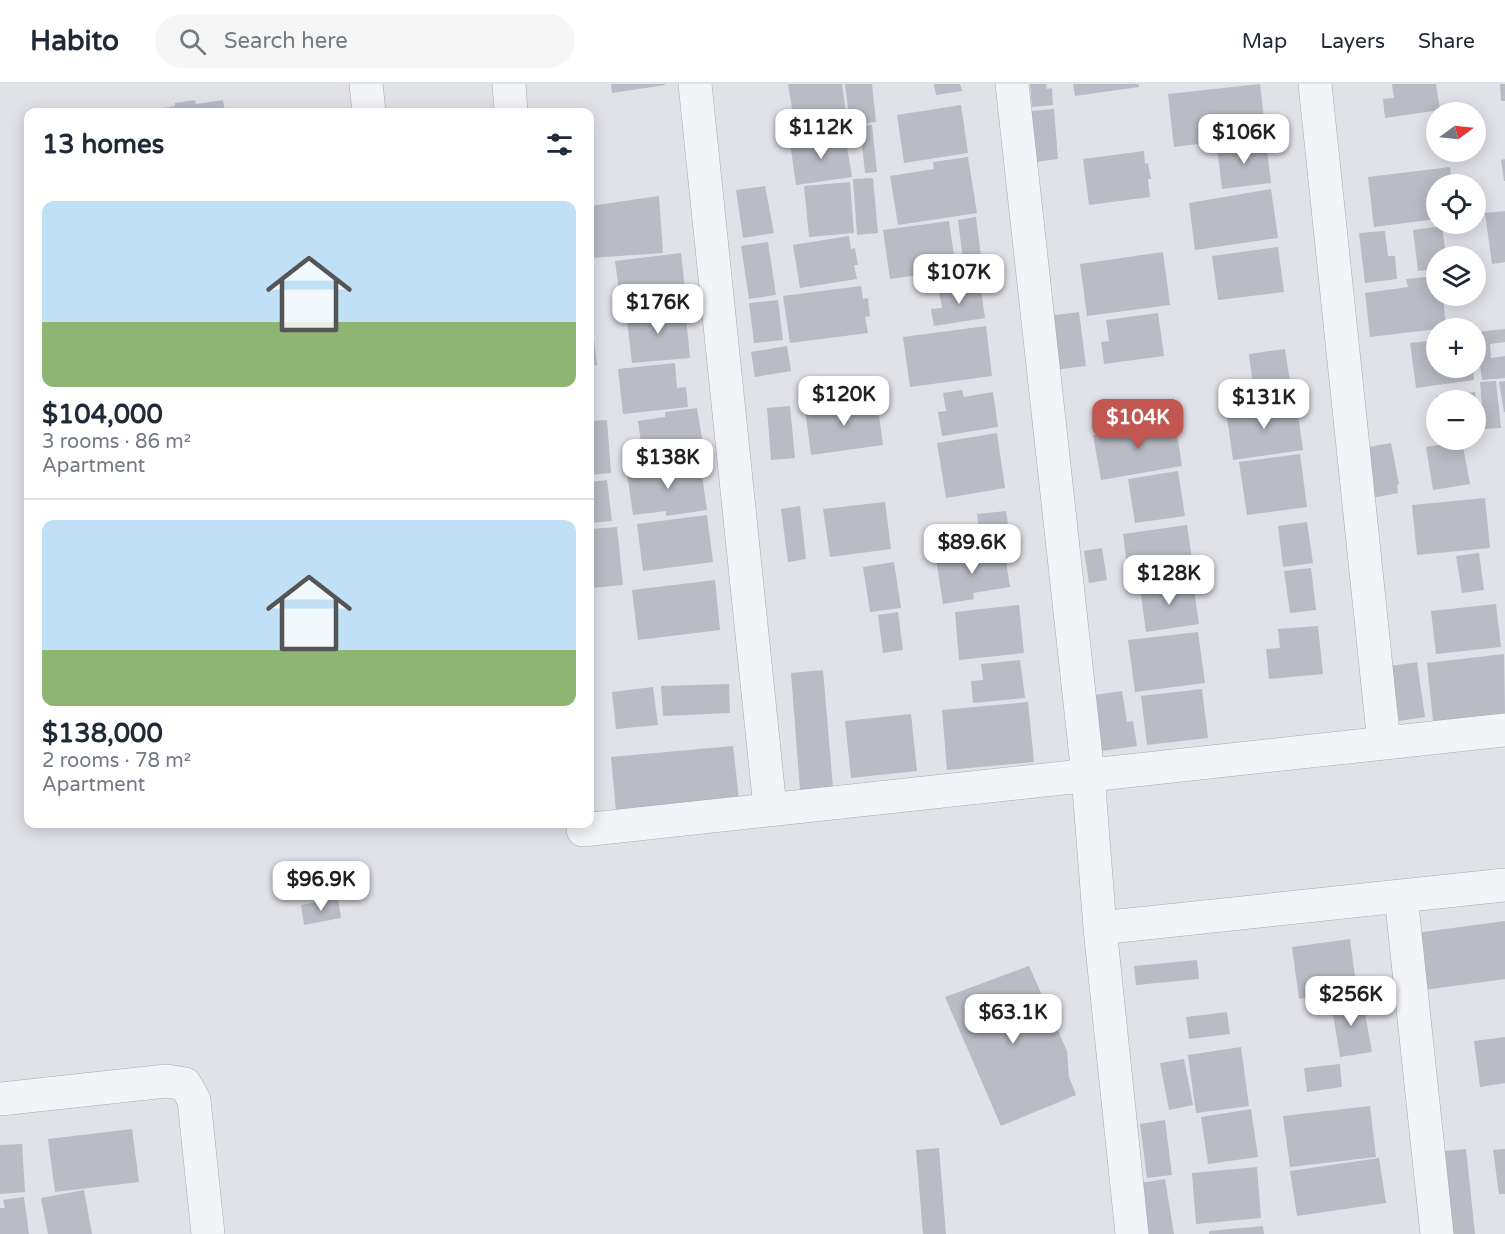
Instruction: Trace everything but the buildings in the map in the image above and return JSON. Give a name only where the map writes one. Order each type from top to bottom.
[{"type":"street","points":[[366,84],[369,108]]},
{"type":"street","points":[[509,84],[512,108]]},
{"type":"street","points":[[695,84],[770,808]]},
{"type":"street","points":[[1012,84],[1088,775],[1100,928],[1132,1234]]},
{"type":"street","points":[[1315,84],[1384,743]]},
{"type":"street","points":[[583,828],[583,830],[1505,730]]},
{"type":"street","points":[[1100,928],[1505,885]]},
{"type":"street","points":[[1401,896],[1437,1234]]},
{"type":"street","points":[[0,1099],[166,1081],[185,1084],[194,1100],[208,1234]]}]
